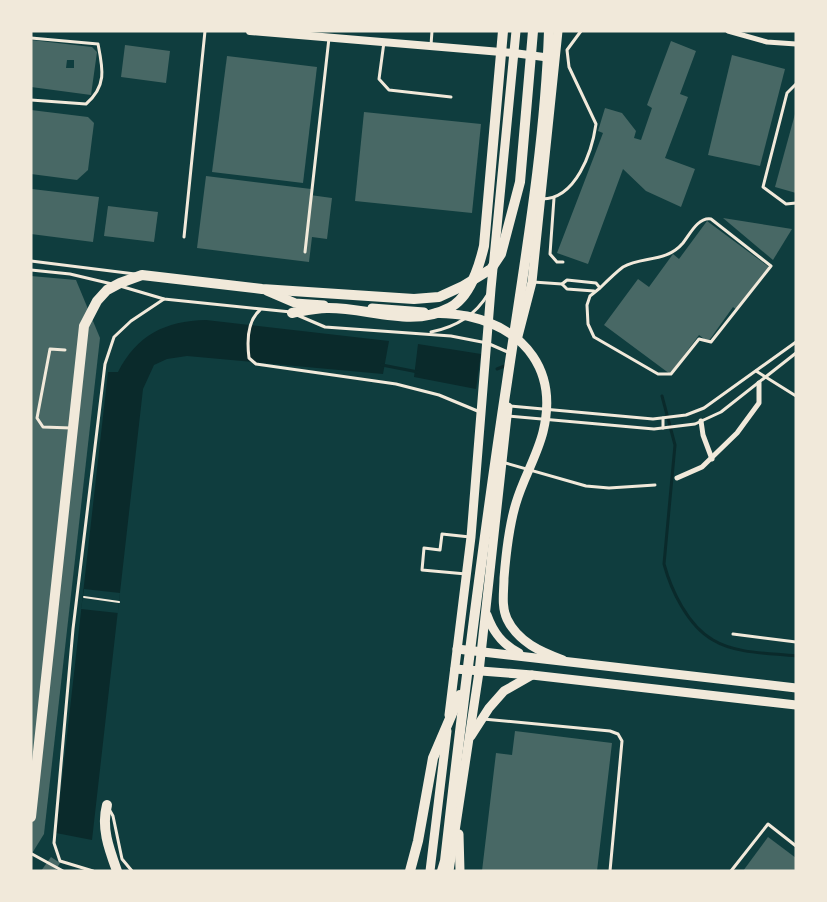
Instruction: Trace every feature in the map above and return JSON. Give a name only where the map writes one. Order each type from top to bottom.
[{"type":"main road","points":[[292,312],[327,308],[420,316],[449,308],[462,298],[478,270],[484,246],[492,182],[503,31]]},
{"type":"main road","points":[[430,871],[471,538],[490,289],[516,31]]},
{"type":"main road","points":[[31,817],[34,775],[84,326],[88,314],[107,290],[142,275],[262,289],[414,299],[439,298],[491,270],[501,254],[520,182],[533,31]]},
{"type":"main road","points":[[442,871],[446,861],[465,682],[507,380],[531,228],[549,31]]},
{"type":"main road","points":[[449,871],[479,672],[513,356],[532,282],[558,31]]},
{"type":"main road","points":[[262,289],[295,303],[466,316],[499,327],[528,347],[537,361],[547,395],[543,433],[515,504],[506,558],[503,604],[507,620],[529,646],[563,660]]},
{"type":"main road","points":[[486,612],[492,629],[501,640],[523,655]]},
{"type":"main road","points":[[457,649],[523,655],[796,688]]},
{"type":"main road","points":[[455,669],[532,675],[796,705]]},
{"type":"main road","points":[[469,740],[482,719],[504,692],[532,675]]},
{"type":"main road","points":[[410,871],[418,841],[434,758],[465,682]]},
{"type":"main road","points":[[107,805],[103,818],[104,831],[117,871]]},
{"type":"main road","points":[[458,811],[460,871]]},
{"type":"street","points":[[250,31],[514,53],[556,54]]},
{"type":"street","points":[[728,31],[767,42],[796,44]]},
{"type":"street","points":[[677,478],[702,467],[712,459],[750,418],[759,403],[759,383]]},
{"type":"street","points":[[701,421],[703,435],[712,459]]},
{"type":"lane","points":[[184,237],[205,31]]},
{"type":"lane","points":[[431,45],[432,31]]},
{"type":"lane","points":[[541,199],[554,198],[574,182],[588,152],[596,124],[569,68],[568,50],[580,31]]},
{"type":"lane","points":[[306,252],[329,37]]},
{"type":"lane","points":[[31,38],[98,44],[104,72],[96,95],[86,104],[31,100]]},
{"type":"lane","points":[[384,42],[380,79],[389,90],[451,97]]},
{"type":"lane","points":[[556,54],[568,50]]},
{"type":"lane","points":[[796,84],[787,93],[762,186],[786,204],[796,203]]},
{"type":"lane","points":[[554,198],[550,254],[557,262],[563,262]]},
{"type":"lane","points":[[707,218],[711,219],[771,266],[711,342],[699,339],[669,375],[658,374],[594,337],[588,324],[587,305],[590,296],[600,288],[624,267],[654,260],[679,248],[698,224],[707,218]]},
{"type":"lane","points":[[31,261],[142,275]]},
{"type":"lane","points":[[31,270],[95,279],[164,299],[292,312],[325,327],[428,333],[487,343],[513,356]]},
{"type":"lane","points":[[532,282],[562,284],[568,280],[596,283],[600,288]]},
{"type":"lane","points":[[562,284],[567,289],[595,292]]},
{"type":"lane","points":[[428,333],[450,328],[463,321],[481,305],[490,289]]},
{"type":"lane","points":[[93,871],[60,861],[54,843],[74,629],[105,364],[114,337],[131,320],[164,299]]},
{"type":"lane","points":[[261,310],[252,320],[248,344],[251,360],[256,364],[396,384],[439,395],[482,413]]},
{"type":"lane","points":[[508,406],[653,419],[693,413],[704,408],[796,342]]},
{"type":"lane","points":[[65,350],[50,349],[37,418],[43,427],[74,428]]},
{"type":"lane","points":[[507,416],[654,429],[695,424],[721,412],[796,353]]},
{"type":"lane","points":[[756,371],[796,396]]},
{"type":"lane","points":[[663,418],[663,428]]},
{"type":"lane","points":[[502,462],[586,486],[609,488],[655,485]]},
{"type":"lane","points":[[467,574],[422,570],[424,548],[440,550],[442,534],[471,538]]},
{"type":"lane","points":[[733,634],[796,642]]},
{"type":"lane","points":[[482,719],[610,731],[618,734],[622,741],[610,871]]},
{"type":"lane","points":[[107,805],[113,816],[122,859],[132,871]]},
{"type":"lane","points":[[731,871],[768,824],[796,846]]},
{"type":"lane","points":[[32,854],[63,871]]},
{"type":"path","points":[[83,597],[119,602]]},
{"type":"water","points":[[206,320],[389,341],[383,374],[187,356],[167,359],[154,365],[143,389],[92,840],[56,833],[108,372],[118,372],[134,348],[154,332],[178,323]]},
{"type":"water","points":[[418,344],[481,354],[476,389],[414,377]]},
{"type":"pier","points":[[84,589],[120,593],[118,613],[81,609]]},
{"type":"building","points":[[31,40],[92,47],[97,52],[91,95],[31,87]],"holes":[[[67,60],[74,60],[74,68],[66,68]]]},
{"type":"building","points":[[671,41],[696,51],[680,94],[688,97],[665,158],[695,169],[681,207],[646,191],[623,169],[588,264],[557,253],[603,133],[598,131],[605,108],[622,113],[636,131],[634,138],[641,140],[652,108],[647,105]]},
{"type":"building","points":[[125,45],[170,51],[166,83],[121,77]]},
{"type":"building","points":[[732,55],[785,69],[760,166],[708,155]]},
{"type":"building","points":[[227,56],[317,67],[303,183],[212,172]]},
{"type":"building","points":[[31,110],[88,117],[94,123],[88,170],[77,180],[31,174]]},
{"type":"building","points":[[364,112],[481,124],[472,213],[355,201]]},
{"type":"building","points":[[796,114],[796,193],[775,187]]},
{"type":"building","points":[[206,176],[311,189],[310,195],[332,198],[327,239],[312,237],[309,262],[197,248]]},
{"type":"building","points":[[32,189],[99,197],[93,242],[31,234]]},
{"type":"building","points":[[108,206],[158,212],[154,242],[104,236]]},
{"type":"building","points":[[723,218],[792,229],[773,260]]},
{"type":"building","points":[[707,221],[769,267],[737,310],[733,307],[708,342],[699,335],[670,374],[604,325],[638,279],[649,287],[673,254],[679,259]]},
{"type":"building","points":[[31,276],[76,280],[100,338],[44,834],[31,855]]},
{"type":"building","points":[[515,731],[612,743],[597,871],[482,871],[496,753],[512,755]]},
{"type":"building","points":[[768,837],[796,858],[796,871],[743,871]]},
{"type":"building","points":[[51,857],[60,863],[55,871],[41,871]]},
{"type":"waterway","points":[[382,365],[418,372]]},
{"type":"waterway","points":[[497,369],[507,365]]},
{"type":"waterway","points":[[662,396],[675,445],[664,564],[676,596],[688,617],[696,626],[704,634],[722,645],[753,652],[796,656]]}]
